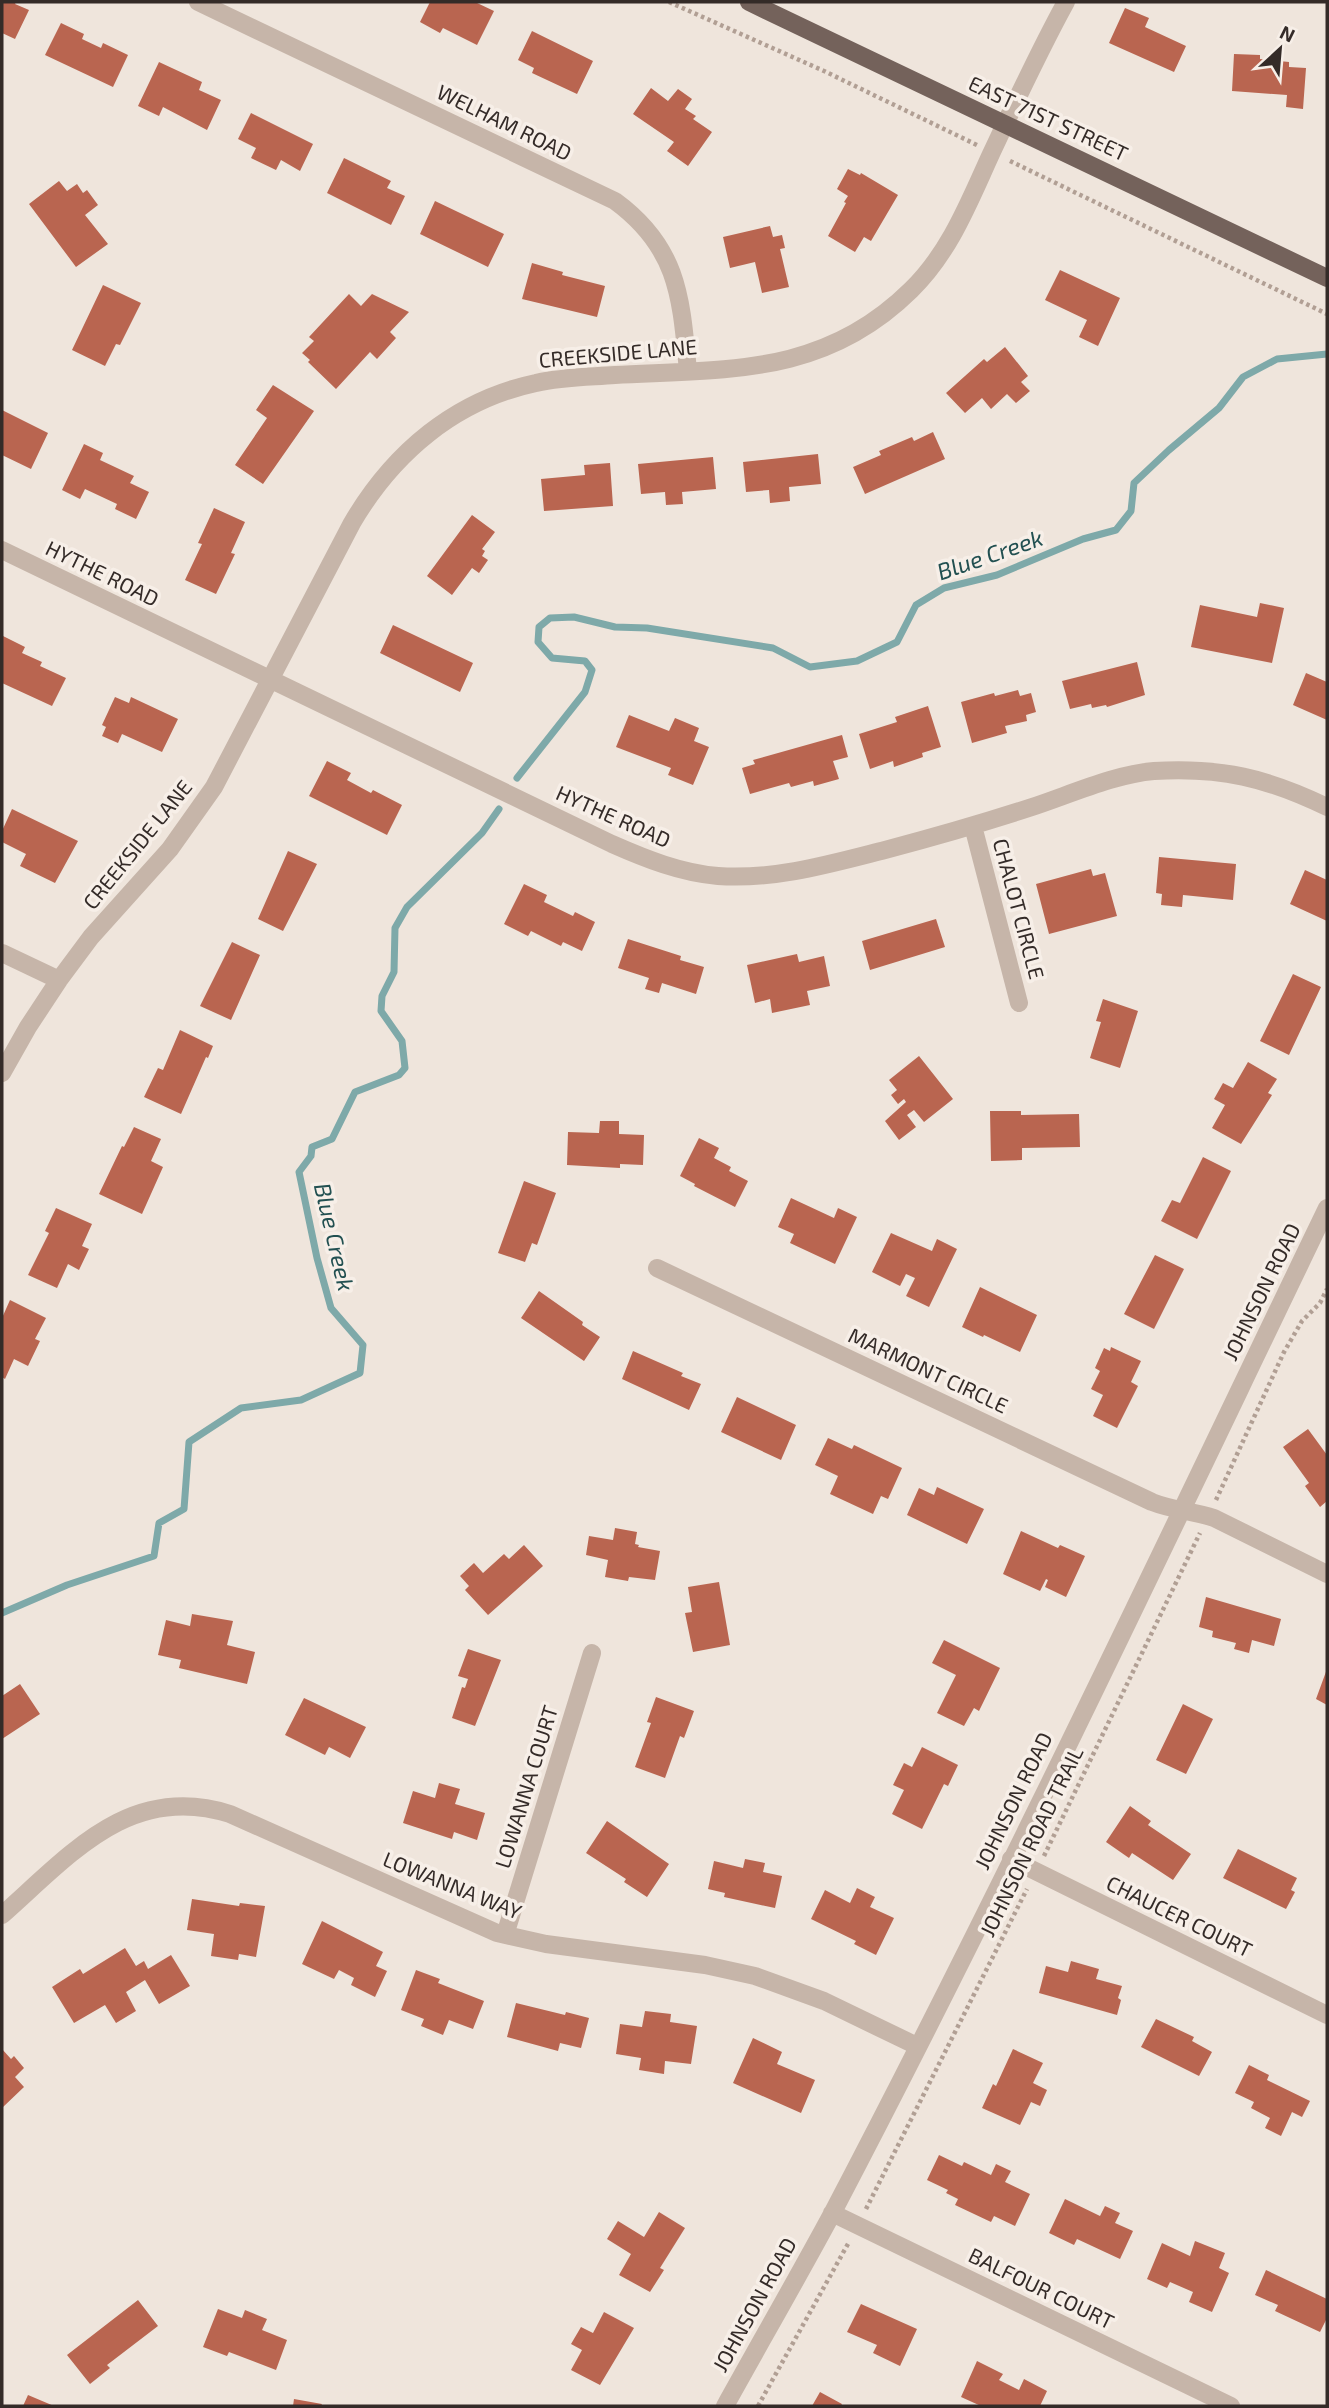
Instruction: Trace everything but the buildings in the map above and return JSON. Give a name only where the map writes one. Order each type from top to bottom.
[{"type":"main road","name":"EAST 71ST STREET","points":[[749,2],[1327,278]]},
{"type":"street","name":"WELHAM ROAD","points":[[198,2],[623,207],[646,228],[664,254],[676,283],[681,303],[688,371]]},
{"type":"street","name":"CREEKSIDE LANE","points":[[2,1073],[59,980],[91,937],[170,849],[226,768],[363,505],[388,470],[427,433],[472,406],[523,386],[565,378],[767,365],[808,355],[866,327],[916,285],[944,249],[964,216],[1066,2]]},
{"type":"street","name":"HYTHE ROAD","points":[[2,550],[612,844],[662,864],[690,871],[717,876],[747,877],[800,871],[972,827],[1120,778],[1156,771],[1213,771],[1245,776],[1277,785],[1327,807]]},
{"type":"street","name":"CHALOT CIRCLE","points":[[972,827],[1019,1003]]},
{"type":"street","points":[[2,953],[59,980]]},
{"type":"street","name":"JOHNSON ROAD","points":[[725,2406],[832,2213],[1011,1859],[1327,1208]]},
{"type":"street","name":"MARMONT CIRCLE","points":[[657,1268],[1152,1502],[1181,1512],[1208,1516],[1327,1574]]},
{"type":"street","name":"LOWANNA COURT","points":[[505,1935],[592,1653]]},
{"type":"street","name":"LOWANNA WAY","points":[[2,1915],[71,1855],[113,1824],[143,1811],[198,1806],[230,1814],[485,1929],[545,1944],[694,1963],[755,1976],[824,2001],[917,2046]]},
{"type":"street","name":"CHAUCER COURT","points":[[1011,1859],[1327,2015]]},
{"type":"street","name":"BALFOUR COURT","points":[[832,2213],[1231,2406]]},
{"type":"path","points":[[669,2],[813,66],[973,143]]},
{"type":"path","points":[[1012,162],[1327,314]]},
{"type":"path","name":"JOHNSON ROAD TRAIL","points":[[758,2406],[858,2226],[1036,1872],[1284,1352],[1302,1321],[1320,1303],[1327,1289]]},
{"type":"waterway","name":"Blue Creek","points":[[517,778],[585,692],[592,670],[585,661],[552,658],[538,642],[539,627],[550,618],[574,617],[615,627],[647,628],[773,648],[810,667],[857,661],[897,642],[916,605],[944,588],[997,575],[1083,539],[1116,530],[1131,511],[1134,483],[1219,408],[1243,377],[1277,359],[1327,354]]},
{"type":"waterway","name":"Blue Creek","points":[[2,1613],[67,1585],[154,1556],[159,1523],[184,1509],[189,1442],[241,1408],[301,1400],[360,1373],[363,1345],[331,1308],[317,1258],[299,1172],[311,1156],[312,1147],[332,1139],[355,1092],[399,1075],[405,1068],[402,1041],[381,1011],[382,996],[394,972],[395,928],[407,907],[482,833],[499,809]]}]
